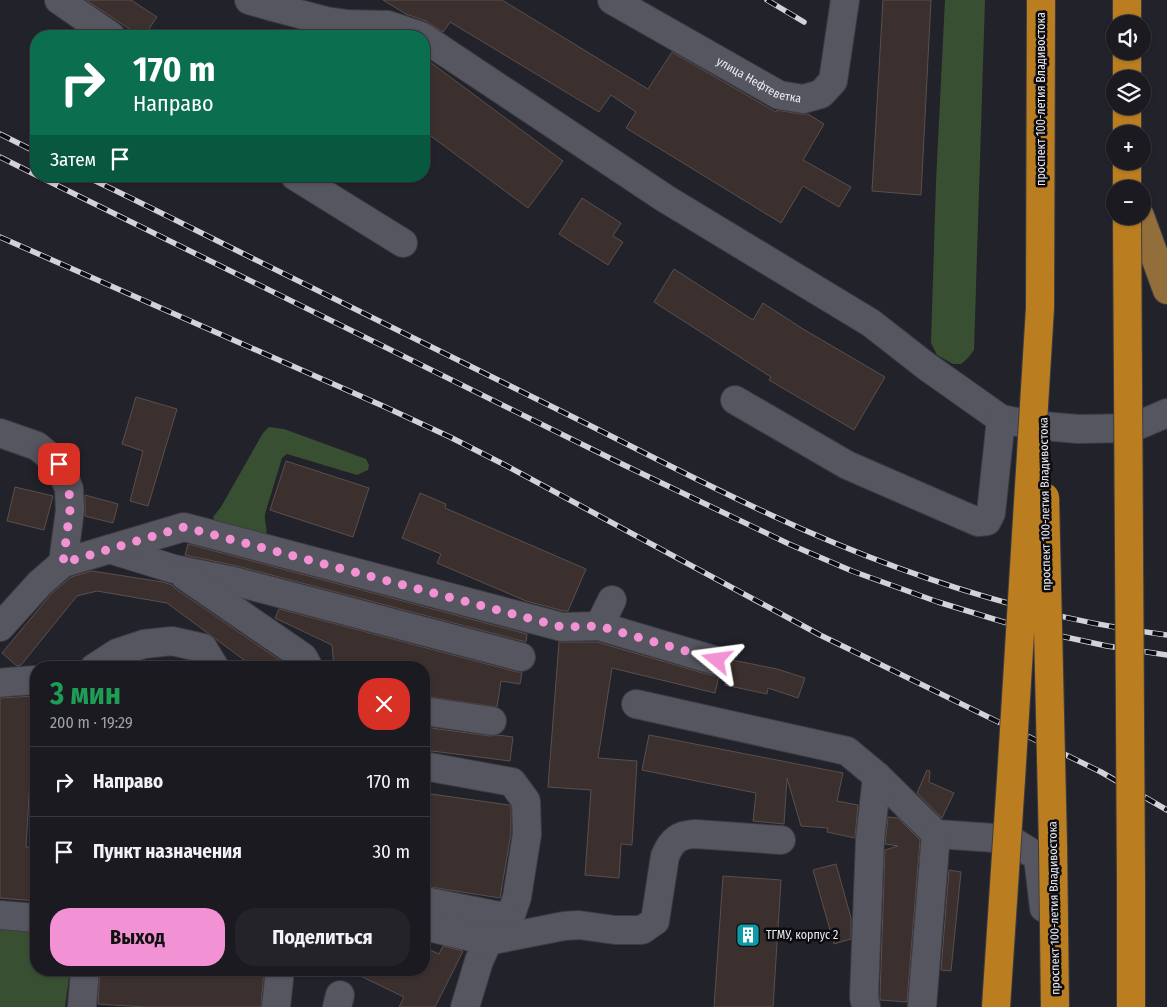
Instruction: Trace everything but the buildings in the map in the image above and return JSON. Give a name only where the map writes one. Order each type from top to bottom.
[{"type":"highway","name":"проспект 100-летия Владивостока","points":[[1041,0],[1040,308],[1055,1007]]},
{"type":"highway","points":[[1127,0],[1127,15]]},
{"type":"highway","points":[[1127,225],[1132,840],[1131,1007]]},
{"type":"highway","points":[[996,1007],[1040,308]]},
{"type":"main road","points":[[1143,225],[1167,290]]},
{"type":"lane","points":[[59,0],[102,30]]},
{"type":"lane","points":[[249,0],[326,21],[347,24],[388,25],[402,30]]},
{"type":"lane","name":"улица Нефтеветка","points":[[612,0],[779,95],[804,99],[821,94],[833,81],[845,0]]},
{"type":"lane","points":[[430,42],[666,199],[871,323],[926,366],[1001,419],[1032,425],[1078,429],[1132,428],[1167,412]]},
{"type":"lane","points":[[305,182],[403,243]]},
{"type":"lane","points":[[735,400],[847,465],[978,522],[987,521],[992,513],[1001,419]]},
{"type":"lane","points":[[0,433],[37,446],[59,464],[69,489],[70,510],[63,563]]},
{"type":"lane","points":[[0,627],[40,583],[63,563],[184,527],[562,627],[599,626],[717,660]]},
{"type":"lane","points":[[109,549],[174,568],[233,581],[521,657]]},
{"type":"lane","points":[[174,568],[303,657],[305,661]]},
{"type":"lane","points":[[599,626],[612,600]]},
{"type":"lane","points":[[106,661],[126,650],[144,644],[172,641],[203,648],[211,661]]},
{"type":"lane","points":[[0,683],[30,680]]},
{"type":"lane","points":[[636,704],[847,751],[878,776],[936,834],[1009,839],[1038,858],[1045,914],[1045,1007]]},
{"type":"lane","points":[[430,712],[492,721]]},
{"type":"lane","points":[[430,767],[512,782],[526,802],[527,834],[517,897],[510,918],[488,941],[465,1007]]},
{"type":"lane","points":[[866,1007],[864,997],[870,840],[878,776]]},
{"type":"lane","points":[[430,927],[488,941],[564,926],[579,925],[615,930],[642,930],[655,921],[665,856],[669,846],[676,839],[684,835],[696,834],[781,840]]},
{"type":"lane","points":[[922,1007],[936,834]]},
{"type":"lane","points":[[430,902],[510,918]]},
{"type":"lane","points":[[0,915],[30,918]]},
{"type":"lane","points":[[82,1007],[85,976]]},
{"type":"lane","points":[[276,1007],[279,976]]},
{"type":"green space","points":[[945,0],[985,0],[974,350],[961,364],[953,364],[937,355],[931,343],[936,182]]},
{"type":"green space","points":[[269,427],[284,429],[366,459],[369,465],[368,470],[357,475],[287,454],[282,458],[265,514],[266,536],[215,522],[213,517],[221,507],[263,433]]},
{"type":"green space","points":[[0,927],[30,929],[30,976],[69,976],[65,1007],[0,1007]]},
{"type":"railway","points":[[767,0],[804,22]]},
{"type":"railway","points":[[0,134],[30,149]]},
{"type":"railway","points":[[0,157],[30,172]]},
{"type":"railway","points":[[50,182],[624,465],[789,544],[852,571],[938,602],[1023,628],[1107,646],[1167,655]]},
{"type":"railway","points":[[97,182],[724,493],[818,536],[915,574],[1014,605],[1065,617],[1167,635]]},
{"type":"railway","points":[[0,237],[450,437],[820,635],[1101,772],[1167,810]]},
{"type":"place","name":"ТГМУ, корпус 2","points":[[748,935]]},
{"type":"route","points":[[59,464],[69,489],[70,510],[63,563],[184,527],[562,627],[599,626],[717,660]]}]
